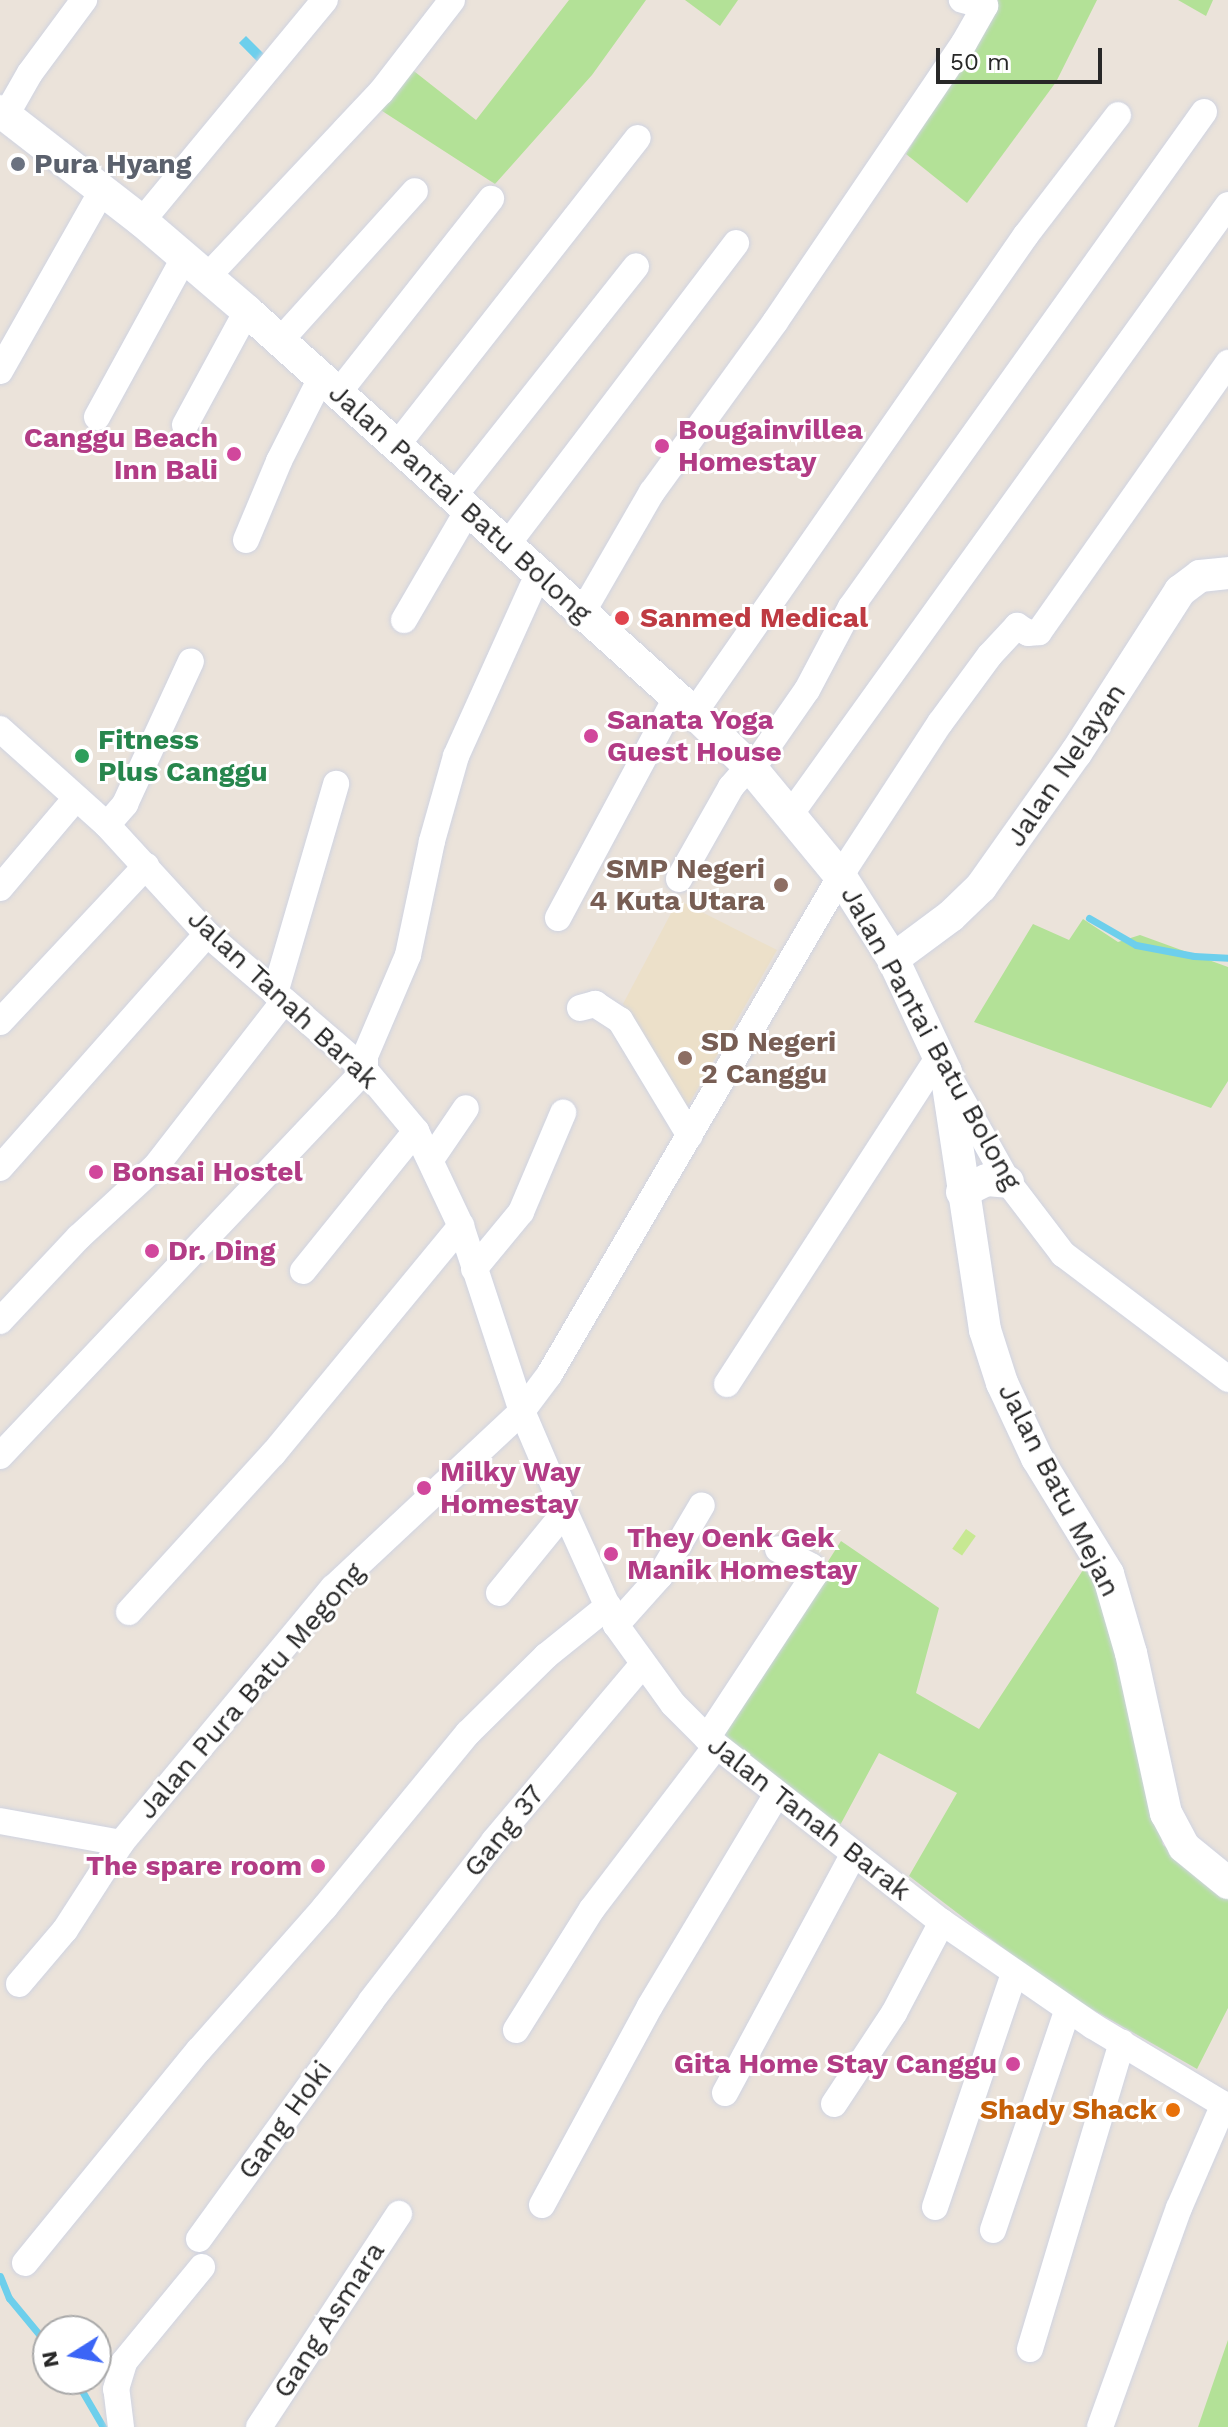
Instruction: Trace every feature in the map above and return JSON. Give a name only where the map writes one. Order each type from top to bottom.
[{"type":"street","points":[[3,113],[84,0]]},
{"type":"street","points":[[142,221],[325,0]]},
{"type":"street","points":[[97,417],[196,268],[381,92],[452,0]]},
{"type":"street","points":[[582,613],[652,492],[775,322],[964,43],[985,6],[962,0]]},
{"type":"street","points":[[679,879],[731,787],[751,768],[807,690],[859,596],[1204,112]]},
{"type":"street","name":"Jalan Pantai Batu Bolong","points":[[3,113],[142,221],[247,311],[751,768],[841,877],[893,959],[943,1064],[1008,1182],[1063,1254],[1224,1368]]},
{"type":"street","points":[[558,918],[685,706],[1026,235],[1118,115]]},
{"type":"street","points":[[397,445],[638,138]]},
{"type":"street","points":[[0,371],[102,191]]},
{"type":"street","points":[[279,342],[415,191]]},
{"type":"street","points":[[246,540],[279,461],[330,385],[491,199]]},
{"type":"street","points":[[790,815],[1228,205]]},
{"type":"street","points":[[507,545],[736,243]]},
{"type":"street","points":[[404,620],[461,503],[636,266]]},
{"type":"street","points":[[185,425],[247,311]]},
{"type":"street","points":[[522,1411],[566,1349],[841,877],[940,723],[990,655],[1017,626],[1028,633],[1039,632],[1228,363]]},
{"type":"street","name":"Jalan Nelayan","points":[[893,959],[951,916],[981,887],[1076,753],[1180,591],[1200,576],[1228,573]]},
{"type":"street","points":[[0,1456],[365,1070],[365,1056],[408,955],[432,841],[456,756],[538,574]]},
{"type":"street","points":[[107,825],[125,804],[191,661]]},
{"type":"street","name":"Jalan Tanah Barak","points":[[4,741],[107,825],[207,934],[365,1070],[416,1131],[432,1158],[461,1226],[522,1411],[612,1616],[642,1665],[712,1742],[942,1922],[1068,2009],[1226,2106]]},
{"type":"street","points":[[0,1321],[79,1237],[156,1166],[280,997],[336,784]]},
{"type":"street","points":[[0,888],[76,798]]},
{"type":"street","points":[[0,1022],[146,866]]},
{"type":"street","points":[[0,1168],[207,934]]},
{"type":"street","points":[[580,1008],[595,1004],[620,1020],[690,1136]]},
{"type":"street","points":[[727,1384],[943,1064]]},
{"type":"street","name":"Jalan Batu Mejan","points":[[943,1064],[985,1330],[1002,1383],[1037,1458],[1108,1574],[1131,1653],[1166,1813],[1184,1847],[1228,1883]]},
{"type":"street","points":[[432,1158],[466,1108]]},
{"type":"street","points":[[474,1269],[521,1212],[563,1113]]},
{"type":"street","points":[[303,1271],[416,1131]]},
{"type":"street","points":[[962,1192],[987,1180],[1008,1182]]},
{"type":"street","points":[[129,1612],[273,1454],[461,1226]]},
{"type":"street","name":"Jalan Pura Batu Megong","points":[[19,1984],[65,1930],[121,1843],[333,1588],[522,1411]]},
{"type":"street","points":[[25,2263],[199,2050],[325,1907],[468,1733],[546,1656],[612,1616],[660,1576],[702,1505]]},
{"type":"street","points":[[499,1593],[565,1512]]},
{"type":"street","points":[[516,2030],[592,1909],[712,1742],[814,1575],[811,1566],[778,1549]]},
{"type":"street","name":"Gang 37","points":[[371,2001],[494,1841],[642,1665]]},
{"type":"street","points":[[542,2205],[650,2006],[777,1794]]},
{"type":"street","name":"Jalan Pura Batu Megong","points":[[0,1821],[121,1843]]},
{"type":"street","points":[[725,2093],[854,1853]]},
{"type":"street","points":[[834,2104],[894,2013],[942,1922]]},
{"type":"street","points":[[935,2207],[1014,1974]]},
{"type":"street","name":"Gang Hoki","points":[[199,2239],[371,2001]]},
{"type":"street","points":[[993,2230],[1068,2009]]},
{"type":"street","points":[[1030,2349],[1122,2043]]},
{"type":"street","points":[[1100,2427],[1179,2208],[1226,2106]]},
{"type":"street","name":"Gang Asmara","points":[[259,2427],[399,2214]]},
{"type":"street","points":[[121,2427],[116,2389],[124,2362],[202,2267]]},
{"type":"shaded area","name":"SD Negeri 2 Canggu","points":[[678,900],[777,950],[685,1111],[623,1004]]},
{"type":"green space","points":[[569,0],[646,0],[592,75],[495,184],[376,107],[410,68],[476,120]]},
{"type":"green space","points":[[685,0],[738,0],[720,26]]},
{"type":"green space","points":[[998,0],[1097,0],[1056,82],[967,203],[906,154]]},
{"type":"green space","points":[[1178,0],[1213,0],[1206,16]]},
{"type":"green space","points":[[1083,919],[1118,942],[1140,935],[1228,967],[1228,1081],[1211,1108],[974,1022],[1033,924],[1069,940]]},
{"type":"green space","points":[[966,1529],[976,1536],[962,1556],[952,1549]]},
{"type":"green space","points":[[841,1541],[939,1608],[916,1693],[979,1729],[1083,1570],[1100,1578],[1163,1845],[1228,1892],[1228,2008],[1197,2069],[1055,1988],[909,1876],[957,1793],[879,1753],[838,1829],[718,1734]]},
{"type":"green space","points":[[1228,2340],[1228,2427],[1198,2427]]},
{"type":"water","points":[[246,36],[266,56],[259,63],[239,43]]},
{"type":"waterway","points":[[1089,918],[1136,945],[1194,956],[1228,958]]},
{"type":"waterway","points":[[0,2276],[9,2298],[32,2326]]},
{"type":"waterway","points":[[84,2395],[103,2427]]},
{"type":"place","name":"Pura Hyang","points":[[18,164]]},
{"type":"place","name":"Bougainvillea Homestay","points":[[662,446]]},
{"type":"place","name":"Canggu Beach Inn Bali","points":[[234,454]]},
{"type":"place","name":"Sanmed Medical","points":[[622,618]]},
{"type":"place","name":"Sanata Yoga Guest House","points":[[591,736]]},
{"type":"place","name":"Fitness Plus Canggu","points":[[82,756]]},
{"type":"place","name":"SMP Negeri 4 Kuta Utara","points":[[781,885]]},
{"type":"place","name":"SD Negeri 2 Canggu","points":[[685,1058]]},
{"type":"place","name":"Bonsai Hostel","points":[[96,1172]]},
{"type":"place","name":"Dr. Ding","points":[[152,1251]]},
{"type":"place","name":"Milky Way Homestay","points":[[424,1488]]},
{"type":"place","name":"They Oenk Gek Manik Homestay","points":[[611,1554]]},
{"type":"place","name":"The spare room","points":[[318,1866]]},
{"type":"place","name":"Gita Home Stay Canggu","points":[[1013,2064]]},
{"type":"place","name":"Shady Shack","points":[[1173,2110]]}]
